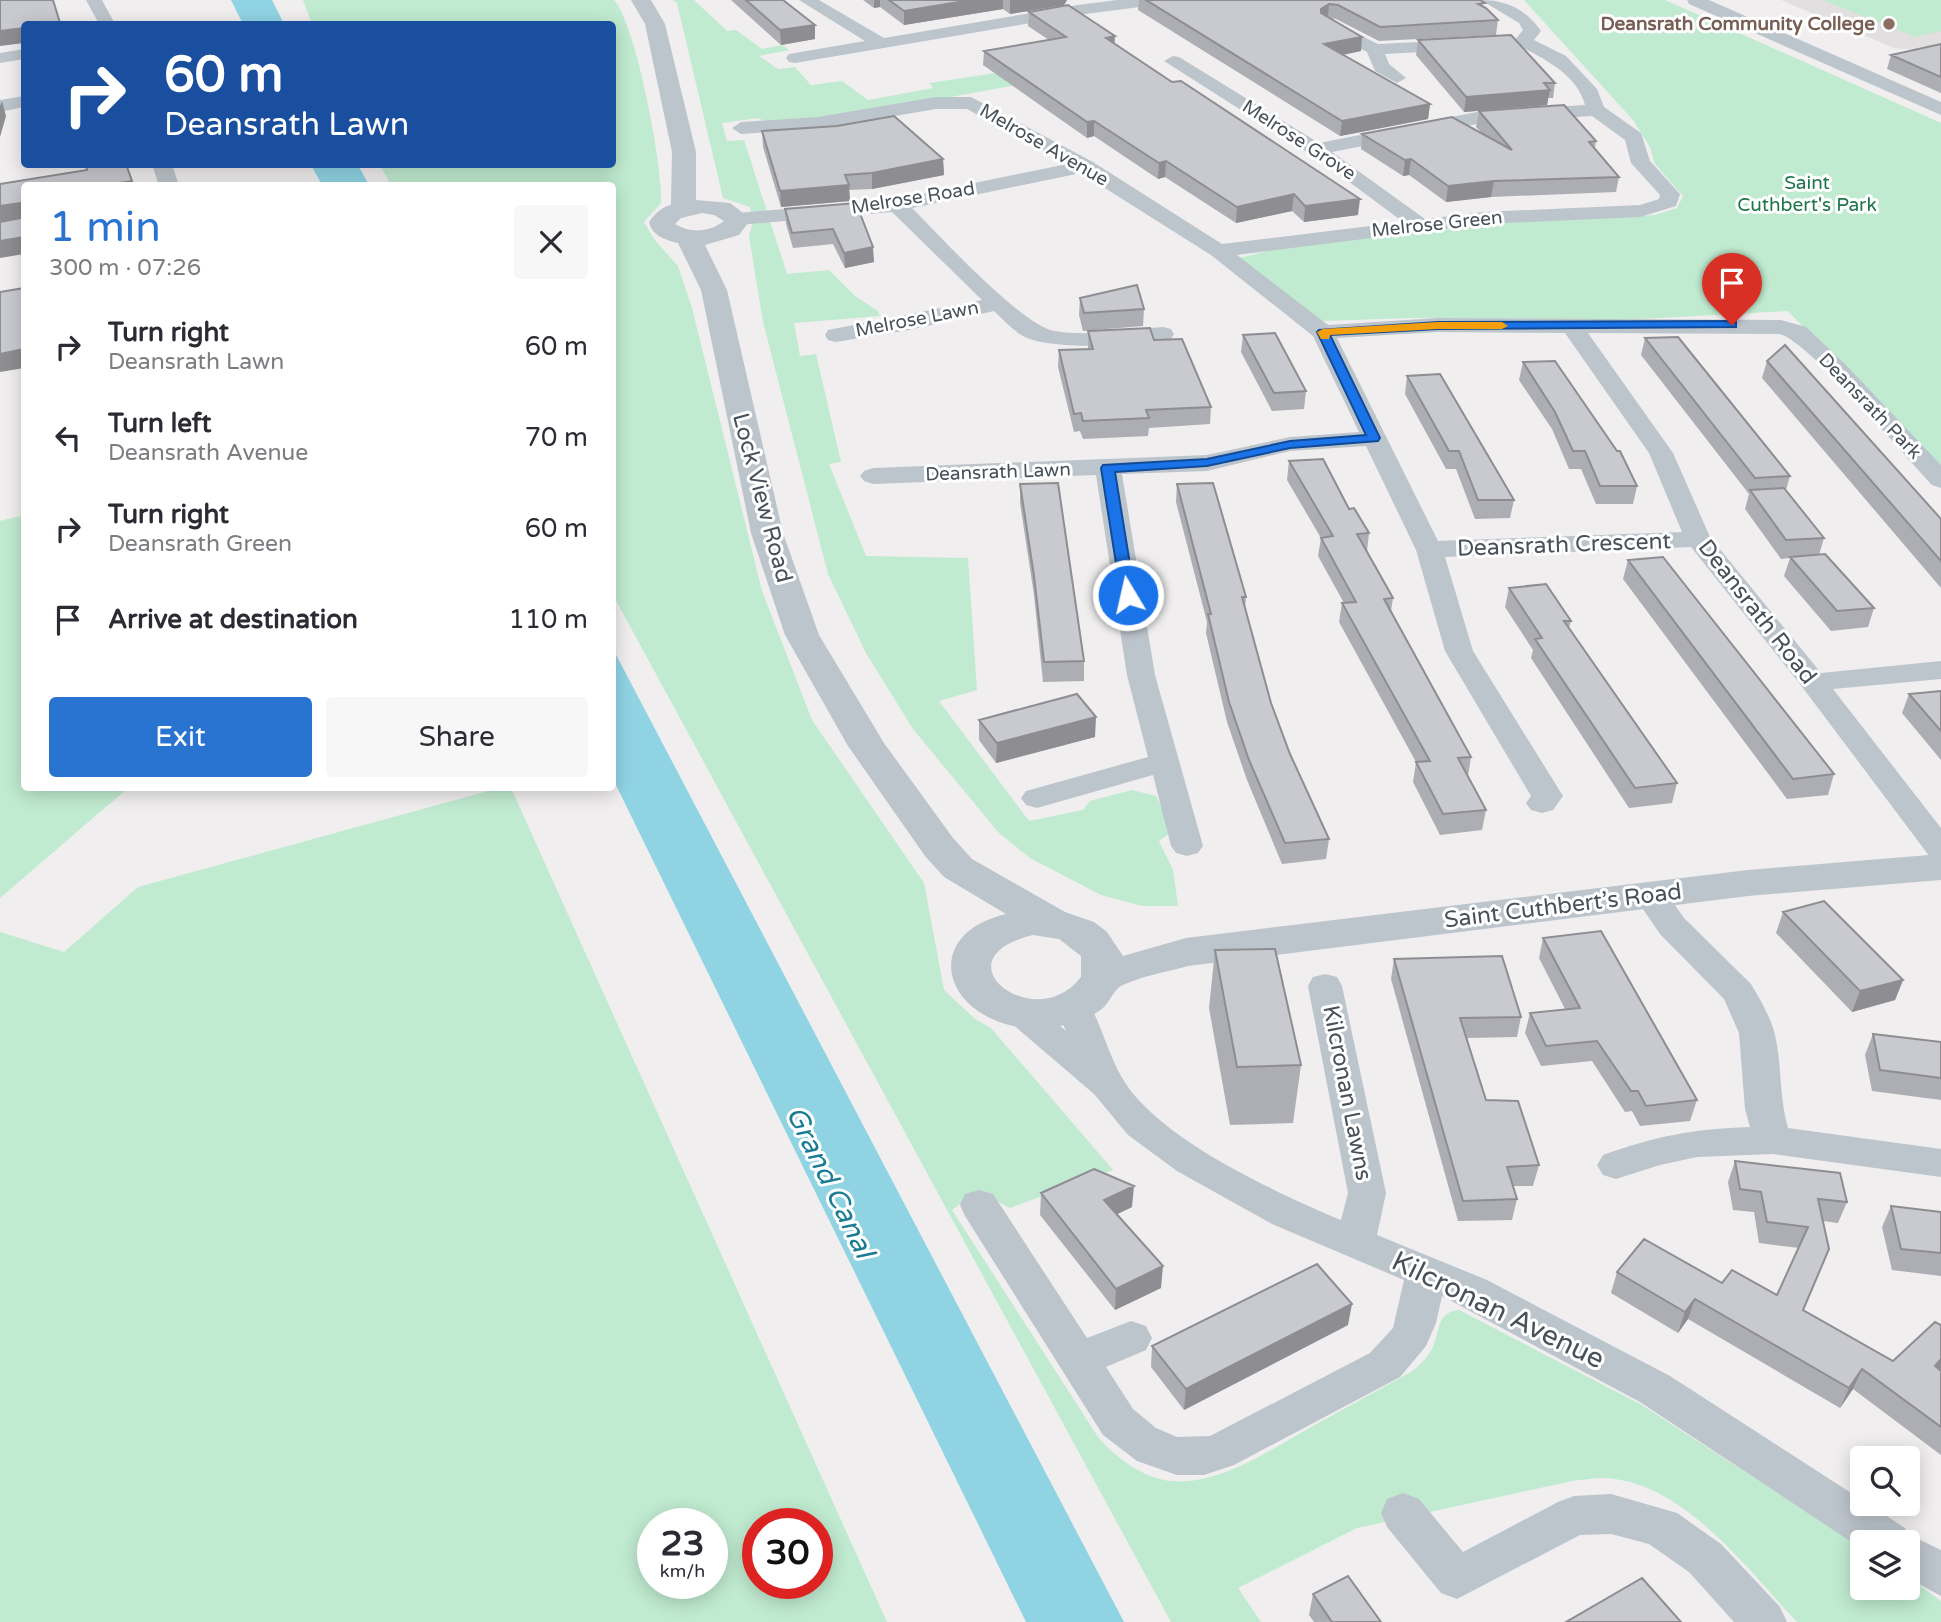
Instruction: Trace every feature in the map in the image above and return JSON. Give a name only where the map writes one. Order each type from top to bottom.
[{"type":"street","points":[[94,0],[105,21]]},
{"type":"street","points":[[641,0],[655,24],[684,152],[683,209],[712,207],[729,211],[728,227],[688,237]]},
{"type":"street","points":[[807,0],[879,42]]},
{"type":"street","points":[[795,58],[1071,5],[1155,0]]},
{"type":"street","points":[[1489,0],[1525,20],[1532,31],[1523,41]]},
{"type":"street","points":[[1695,0],[1900,92],[1931,95],[1941,109]]},
{"type":"street","points":[[1329,25],[1375,49],[1475,44]]},
{"type":"street","points":[[1317,149],[1482,117],[1596,110],[1591,93],[1560,60],[1523,41],[1502,42]]},
{"type":"street","points":[[1375,49],[1381,67],[1397,78]]},
{"type":"street","points":[[0,58],[21,54]]},
{"type":"street","name":"Melrose Grove","points":[[1174,61],[1317,149],[1387,198],[1420,225]]},
{"type":"street","name":"Melrose Avenue","points":[[741,128],[818,124],[955,101],[985,108],[1086,166],[1218,251],[1323,332]]},
{"type":"street","points":[[0,106],[21,102]]},
{"type":"street","name":"Melrose Green","points":[[1218,251],[1483,218],[1656,208],[1669,202],[1670,194],[1641,163],[1634,137],[1596,110]]},
{"type":"street","points":[[684,152],[712,207]]},
{"type":"street","name":"Melrose Road","points":[[728,227],[897,205],[1086,166]]},
{"type":"street","name":"Melrose Lawn","points":[[897,205],[998,303],[1032,332],[1054,338],[1163,334]]},
{"type":"street","name":"Lock View Road","points":[[683,209],[666,217],[662,222],[663,227],[677,235],[688,237],[714,290],[767,533],[802,635],[867,746],[939,847],[958,868],[1051,922]]},
{"type":"street","name":"Lock View Road","points":[[714,290],[728,227]]},
{"type":"street","name":"Melrose Lawn","points":[[836,335],[909,323],[998,303]]},
{"type":"street","points":[[1542,803],[1547,796],[1459,651],[1429,551],[1323,332],[1438,325],[1572,326]]},
{"type":"street","name":"Deansrath Park","points":[[1572,326],[1759,325],[1798,332],[1836,368],[1941,480]]},
{"type":"street","name":"Deansrath Road","points":[[1572,326],[1661,453],[1698,539],[1813,682],[1941,850]]},
{"type":"street","name":"Deansrath Lawn","points":[[873,476],[1207,463],[1290,444],[1374,438]]},
{"type":"street","points":[[1108,468],[1141,675],[1187,846]]},
{"type":"street","name":"Deansrath Crescent","points":[[1429,551],[1532,544],[1698,539]]},
{"type":"street","points":[[1813,682],[1941,670]]},
{"type":"street","points":[[1037,797],[1165,762]]},
{"type":"street","name":"Saint Cuthbert’s Road","points":[[1098,960],[1186,952],[1748,883],[1941,867]]},
{"type":"street","name":"Lock View Road","points":[[958,868],[984,937]]},
{"type":"street","points":[[1651,896],[1672,926],[1739,993],[1757,1033],[1765,1109],[1772,1140]]},
{"type":"street","points":[[1051,922],[1067,926],[1098,960],[1088,999],[1074,1007],[1049,1013],[1022,1013],[1000,1007],[983,996],[972,982],[968,966],[973,950],[984,937],[1016,923],[1051,922]]},
{"type":"street","name":"Kilcronan Lawns","points":[[1325,986],[1367,1193],[1356,1242]]},
{"type":"street","name":"Kilcronan Avenue","points":[[1074,1007],[1107,1085]]},
{"type":"street","name":"Kilcronan Avenue","points":[[1022,1013],[1107,1085],[1141,1125],[1190,1161],[1286,1213],[1474,1292],[1655,1389],[1871,1530]]},
{"type":"street","points":[[1616,1165],[1656,1151],[1697,1143],[1772,1140],[1941,1163]]},
{"type":"street","points":[[979,1205],[1118,1422],[1135,1438],[1154,1450],[1174,1457],[1199,1459],[1219,1452],[1385,1365],[1403,1349],[1414,1333],[1426,1271]]},
{"type":"street","points":[[1079,1360],[1131,1338]]},
{"type":"street","points":[[1403,1513],[1457,1578],[1574,1516],[1611,1514],[1661,1527],[1704,1558],[1764,1622]]},
{"type":"street","points":[[1920,1561],[1941,1575]]},
{"type":"shaded area","name":"Deansrath Community College","points":[[1781,0],[1941,0],[1941,52],[1894,48]]},
{"type":"green space","points":[[303,0],[614,0],[622,14],[639,65],[658,159],[661,203],[644,222],[654,239],[678,266],[692,308],[762,591],[812,720],[924,883],[944,990],[975,1019],[991,1028],[1113,1170],[1010,1208],[978,1191],[952,1210],[1098,1437],[1121,1459],[1160,1479],[1189,1481],[1226,1472],[1262,1455],[1411,1372],[1430,1353],[1443,1317],[1459,1310],[1642,1405],[1850,1540],[1850,1600],[1920,1600],[1920,1586],[1941,1601],[1941,1622],[1797,1622],[1735,1554],[1687,1511],[1660,1494],[1633,1483],[1604,1478],[1572,1481],[1357,1528],[1238,1588],[1261,1622],[1171,1622],[616,601],[616,182],[389,182],[382,168],[616,168],[616,21],[311,21]]},
{"type":"green space","points":[[673,0],[694,0],[727,31],[736,30],[762,49],[782,45],[789,50],[759,56],[778,69],[795,67],[811,85],[842,81],[868,100],[933,88],[929,83],[1010,71],[1028,83],[818,121],[768,123],[758,118],[722,123],[727,141],[744,140],[787,274],[829,270],[855,296],[878,311],[880,316],[794,323],[800,356],[816,354],[841,462],[829,464],[866,556],[968,558],[977,690],[939,701],[1029,821],[1083,810],[1090,801],[1132,790],[1156,796],[1174,830],[1159,841],[1173,870],[1178,906],[1142,906],[1101,895],[1030,858],[999,833],[913,729],[866,653],[828,574],[763,322],[749,236],[752,226],[750,207],[723,198],[677,3]]},
{"type":"green space","name":"Saint Cuthbert's Park","points":[[1524,0],[1665,0],[1941,123],[1941,473],[1788,311],[1623,320],[1412,318],[1322,321],[1235,259],[1285,247],[1531,220],[1655,215],[1677,208],[1683,196],[1655,164],[1650,147],[1633,120]]},
{"type":"green space","points":[[1823,0],[1941,0],[1941,31],[1915,37]]},
{"type":"green space","points":[[21,516],[21,791],[125,791],[0,898],[0,521]]},
{"type":"green space","points":[[488,791],[512,791],[887,1622],[0,1622],[0,932],[64,952],[138,887]]},
{"type":"water","points":[[231,0],[272,0],[282,21],[242,21]]},
{"type":"water","points":[[313,168],[360,168],[367,182],[320,182]]},
{"type":"water","name":"Grand Canal","points":[[616,655],[1124,1622],[1026,1622],[616,785]]},
{"type":"building","points":[[0,0],[53,0],[59,21],[21,21],[21,28],[0,31]]},
{"type":"building","points":[[746,0],[783,0],[815,25],[780,30]]},
{"type":"building","points":[[889,0],[971,0],[904,11]]},
{"type":"building","points":[[1146,0],[1480,0],[1485,3],[1478,4],[1498,20],[1380,27],[1338,5],[1329,4],[1321,9],[1321,13],[1362,37],[1324,44],[1430,104],[1342,121]]},
{"type":"building","points":[[1068,5],[1115,36],[1106,38],[1172,82],[1181,81],[1360,199],[1305,206],[1294,194],[1237,207],[1166,161],[1159,163],[1094,121],[1087,122],[984,51],[1066,37],[1029,12]]},
{"type":"building","points":[[1511,35],[1555,83],[1544,83],[1550,90],[1466,97],[1418,40]]},
{"type":"building","points":[[1941,44],[1941,77],[1891,55]]},
{"type":"building","points":[[1564,105],[1596,141],[1589,142],[1619,177],[1494,181],[1448,186],[1411,159],[1405,160],[1362,134],[1452,117],[1512,150],[1479,111]]},
{"type":"building","points":[[894,116],[943,159],[872,173],[845,175],[849,185],[780,191],[762,131],[837,126]]},
{"type":"building","points":[[127,168],[132,181],[21,182],[21,203],[0,206],[0,184],[87,170]]},
{"type":"building","points":[[856,203],[873,247],[844,253],[833,229],[792,233],[785,209]]},
{"type":"building","points":[[21,218],[21,238],[0,241],[0,222]]},
{"type":"building","points":[[1137,285],[1144,309],[1084,313],[1080,298]]},
{"type":"building","points":[[21,288],[21,350],[0,354],[0,292]]},
{"type":"building","points":[[1150,328],[1154,340],[1182,339],[1211,407],[1146,410],[1149,418],[1083,421],[1081,413],[1074,414],[1059,350],[1093,349],[1088,331]]},
{"type":"building","points":[[1275,333],[1306,391],[1274,393],[1243,335]]},
{"type":"building","points":[[1678,337],[1790,476],[1755,478],[1645,338]]},
{"type":"building","points":[[1785,345],[1941,519],[1941,561],[1767,361]]},
{"type":"building","points":[[1555,361],[1617,451],[1620,451],[1637,486],[1600,486],[1585,451],[1573,451],[1555,412],[1523,362]]},
{"type":"building","points":[[1440,374],[1514,500],[1478,500],[1459,451],[1449,451],[1407,376]]},
{"type":"building","points":[[1323,459],[1349,509],[1354,508],[1369,533],[1357,534],[1393,598],[1384,599],[1471,757],[1458,758],[1486,810],[1443,814],[1416,762],[1430,761],[1342,603],[1356,602],[1321,538],[1333,536],[1289,461]]},
{"type":"building","points":[[1058,483],[1084,661],[1044,662],[1020,484]]},
{"type":"building","points":[[1213,483],[1246,597],[1242,597],[1271,703],[1290,754],[1329,839],[1285,843],[1249,760],[1229,702],[1208,614],[1211,614],[1177,484]]},
{"type":"building","points":[[1784,488],[1824,538],[1786,540],[1750,490]]},
{"type":"building","points":[[1825,554],[1874,608],[1837,611],[1790,557]]},
{"type":"building","points":[[1663,557],[1834,774],[1793,779],[1628,560]]},
{"type":"building","points":[[1546,584],[1571,621],[1564,621],[1677,783],[1635,788],[1535,639],[1542,638],[1509,588]]},
{"type":"building","points":[[1941,691],[1941,731],[1909,694]]},
{"type":"building","points":[[1077,694],[1096,717],[997,743],[979,720]]},
{"type":"building","points":[[1824,901],[1903,980],[1860,991],[1783,912]]},
{"type":"building","points":[[1601,931],[1697,1100],[1646,1106],[1638,1091],[1631,1091],[1597,1041],[1546,1046],[1530,1013],[1580,1008],[1543,938]]},
{"type":"building","points":[[1275,949],[1301,1065],[1237,1067],[1215,950]]},
{"type":"building","points":[[1502,956],[1521,1017],[1460,1018],[1486,1100],[1518,1101],[1539,1165],[1507,1167],[1517,1199],[1463,1201],[1394,959]]},
{"type":"building","points":[[1873,1034],[1941,1042],[1941,1078],[1880,1070]]},
{"type":"building","points":[[1735,1161],[1840,1173],[1847,1202],[1818,1199],[1829,1249],[1803,1310],[1893,1361],[1935,1322],[1941,1325],[1941,1359],[1935,1366],[1941,1371],[1941,1427],[1862,1369],[1849,1388],[1695,1299],[1685,1312],[1617,1272],[1644,1239],[1722,1283],[1732,1270],[1777,1295],[1808,1227],[1767,1222],[1761,1192],[1740,1189]]},
{"type":"building","points":[[1094,1169],[1134,1186],[1104,1200],[1163,1266],[1116,1289],[1041,1193]]},
{"type":"building","points":[[1891,1206],[1941,1212],[1941,1253],[1901,1249]]},
{"type":"building","points":[[1317,1264],[1352,1304],[1186,1389],[1152,1346]]},
{"type":"building","points":[[1348,1576],[1381,1622],[1332,1622],[1313,1594]]},
{"type":"building","points":[[1642,1578],[1681,1622],[1566,1622]]},
{"type":"slow traffic","points":[[1325,337],[1323,332],[1438,325],[1502,326]]},
{"type":"place","name":"Deansrath Community College","points":[[1889,24]]},
{"type":"route","points":[[1128,595],[1108,468],[1207,463],[1290,444],[1374,438],[1323,332],[1438,325],[1732,325]]}]
